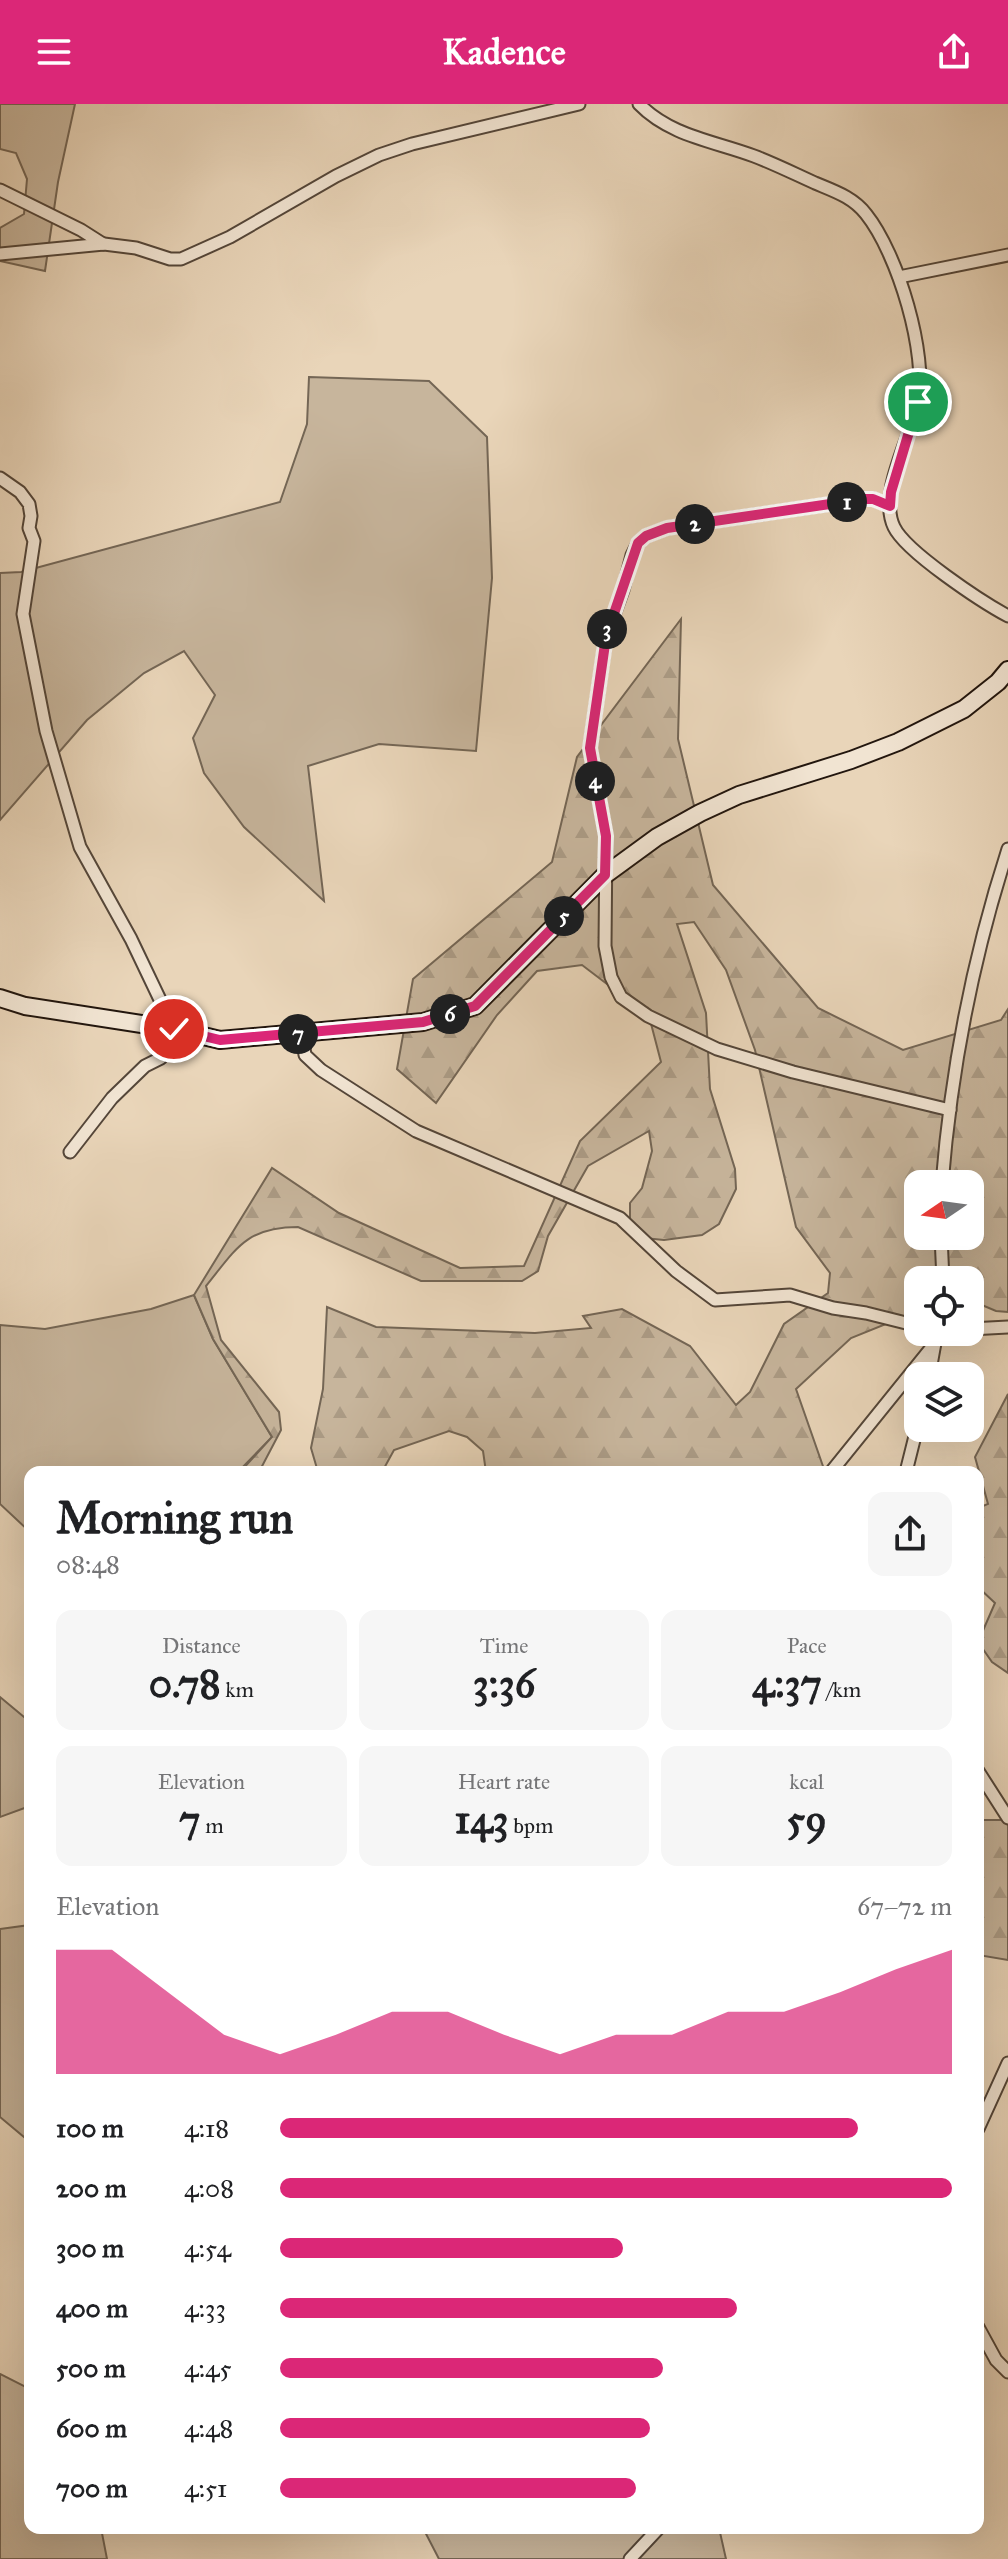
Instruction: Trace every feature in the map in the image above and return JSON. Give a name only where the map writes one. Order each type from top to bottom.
[{"type":"street","points":[[0,254],[104,244],[181,259],[230,237],[324,182],[379,155],[412,144],[579,104]]},
{"type":"street","points":[[639,104],[662,124],[753,156],[845,195],[868,215],[899,277],[914,330],[921,383],[914,419],[891,492],[890,506],[895,530],[915,551],[981,601],[1008,616]]},
{"type":"street","points":[[0,190],[104,244]]},
{"type":"street","points":[[899,277],[1008,255]]},
{"type":"street","points":[[0,478],[20,492],[29,504],[29,528],[34,541],[23,614],[46,731],[80,847],[131,939],[174,1029],[161,1058],[145,1066],[112,1098],[70,1152]]},
{"type":"street","points":[[890,506],[864,499],[667,528],[646,536],[638,543],[606,637],[590,748],[606,836],[605,946],[611,977],[621,997],[648,1016],[717,1049],[793,1072],[950,1110]]},
{"type":"street","points":[[0,998],[25,1006],[174,1029],[220,1040],[423,1022],[475,1006],[605,875],[657,837],[718,804],[874,752],[942,720],[982,695],[1008,670]]},
{"type":"street","points":[[944,1170],[954,1072],[987,921],[1008,849]]},
{"type":"street","points":[[302,1034],[305,1055],[416,1131],[620,1218],[676,1271],[715,1300],[790,1295],[833,1308],[904,1322]]},
{"type":"street","points":[[984,1328],[1008,1327]]},
{"type":"street","points":[[836,1466],[929,1346]]},
{"type":"street","points":[[908,1466],[914,1442]]},
{"type":"street","points":[[984,1780],[1008,1818]]},
{"type":"street","points":[[984,2116],[1008,2063]]},
{"type":"street","points":[[984,2338],[996,2360],[1008,2372]]},
{"type":"street","points":[[630,2559],[653,2534]]},
{"type":"green space","points":[[0,104],[75,104],[58,182],[45,271],[0,261],[0,228],[24,214],[27,179],[16,153],[0,149]]},
{"type":"green space","points":[[309,377],[429,381],[487,437],[492,578],[476,751],[379,744],[308,766],[324,901],[244,827],[204,773],[193,738],[215,695],[184,651],[144,673],[87,720],[0,820],[0,573],[21,572],[280,502],[307,424]]},
{"type":"green space","points":[[681,619],[678,739],[713,885],[818,1008],[903,1050],[1001,1020],[1008,1009],[1008,1312],[984,1306],[984,1266],[904,1266],[904,1317],[851,1338],[796,1389],[823,1466],[485,1466],[483,1451],[467,1437],[449,1431],[394,1450],[385,1466],[316,1466],[311,1448],[323,1389],[327,1307],[376,1327],[535,1333],[591,1328],[583,1316],[622,1309],[690,1346],[736,1405],[750,1392],[784,1324],[828,1293],[830,1273],[796,1227],[755,1050],[726,970],[694,922],[677,924],[706,1013],[710,1089],[735,1169],[736,1189],[719,1224],[702,1235],[664,1240],[644,1238],[630,1224],[630,1203],[642,1188],[652,1151],[649,1131],[588,1166],[548,1236],[538,1271],[522,1281],[421,1281],[298,1227],[280,1228],[254,1236],[235,1251],[206,1286],[221,1340],[279,1412],[281,1430],[262,1466],[245,1466],[272,1437],[213,1339],[194,1295],[272,1168],[339,1213],[460,1268],[524,1266],[580,1141],[661,1062],[649,1016],[582,965],[537,971],[497,1015],[436,1103],[397,1069],[413,979],[552,862],[577,757]]},
{"type":"green space","points":[[194,1295],[213,1339],[272,1437],[244,1466],[24,1466],[24,1526],[0,1504],[0,1325],[45,1329],[151,1309]]},
{"type":"green space","points":[[1008,1394],[1008,1673],[992,1662],[984,1651],[984,1628],[995,1603],[984,1593],[984,1506],[988,1504],[984,1490],[984,1466],[977,1466],[975,1457]]},
{"type":"green space","points":[[0,1697],[24,1717],[24,1808],[0,1817]]},
{"type":"green space","points":[[984,1820],[1008,1820],[1008,1960],[984,1956]]},
{"type":"green space","points":[[24,1926],[24,2137],[0,2117],[0,1929]]},
{"type":"green space","points":[[0,2374],[24,2386],[24,2534],[102,2534],[107,2559],[0,2559]]},
{"type":"green space","points":[[426,2534],[720,2534],[726,2559],[439,2559]]},
{"type":"route","points":[[174,1029],[220,1040],[302,1034],[423,1022],[475,1006],[605,875],[606,836],[591,761],[591,736],[609,624],[638,543],[646,536],[667,528],[864,499],[890,506],[891,492],[918,402]]}]
